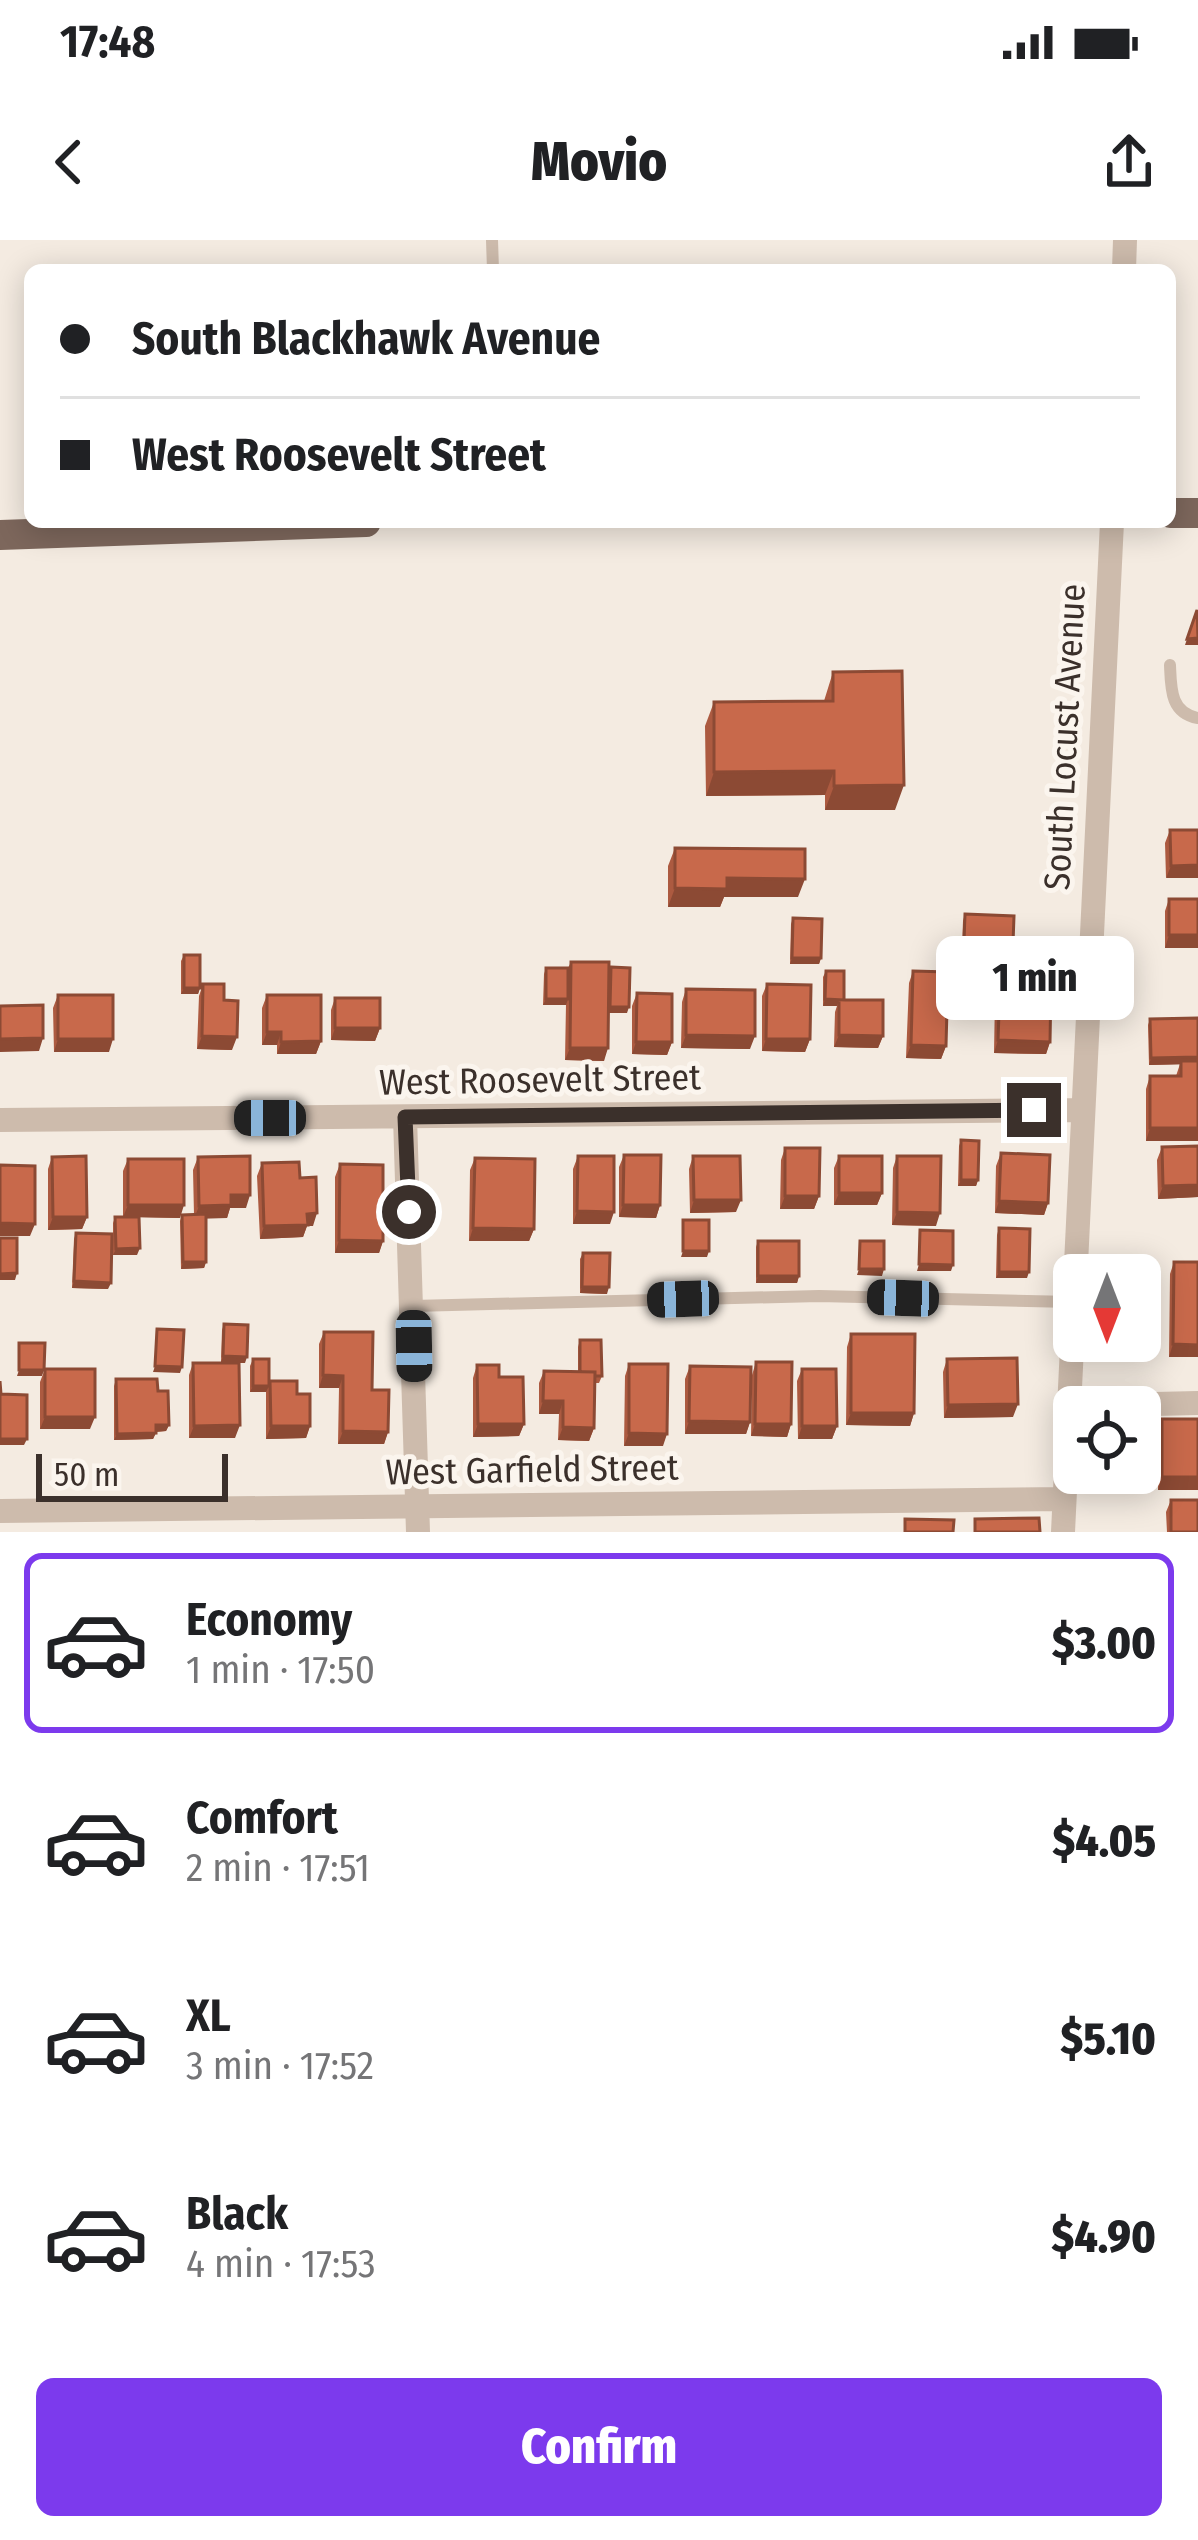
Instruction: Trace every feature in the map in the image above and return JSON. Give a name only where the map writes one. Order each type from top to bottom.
[{"type":"main road","points":[[0,535],[197,528]]},
{"type":"street","name":"South Locust Avenue","points":[[1074,1254],[1112,528]]},
{"type":"street","name":"West Roosevelt Street","points":[[0,1120],[1082,1110]]},
{"type":"street","points":[[405,1117],[418,1519]]},
{"type":"street","points":[[1161,1404],[1198,1403]]},
{"type":"street","name":"South Locust Avenue","points":[[1063,1532],[1064,1494]]},
{"type":"street","name":"West Garfield Street","points":[[0,1511],[418,1519],[1064,1499]]},
{"type":"lane","points":[[1171,664],[1173,698],[1180,710],[1198,718]]},
{"type":"lane","points":[[413,1306],[819,1296],[1053,1302]]},
{"type":"building","points":[[1197,610],[1198,638],[1187,639]]},
{"type":"building","points":[[902,671],[904,785],[834,786],[834,771],[714,772],[714,702],[833,701],[833,672]]},
{"type":"building","points":[[1170,830],[1198,830],[1198,865],[1171,866]]},
{"type":"building","points":[[675,848],[805,849],[805,879],[727,878],[727,889],[675,888]]},
{"type":"building","points":[[1169,899],[1198,899],[1198,935],[1169,935]]},
{"type":"building","points":[[965,914],[1014,916],[1012,971],[963,969]]},
{"type":"building","points":[[793,918],[822,919],[821,958],[792,958]]},
{"type":"building","points":[[184,955],[200,955],[200,988],[184,988]]},
{"type":"building","points":[[571,962],[609,962],[608,1048],[570,1048]]},
{"type":"building","points":[[611,967],[630,968],[629,1007],[610,1007]]},
{"type":"building","points":[[546,968],[568,968],[568,999],[546,999]]},
{"type":"building","points":[[826,971],[844,971],[844,1000],[825,999]]},
{"type":"building","points":[[913,971],[948,972],[946,1046],[911,1045]]},
{"type":"building","points":[[203,984],[224,984],[224,1000],[238,1001],[237,1037],[202,1036]]},
{"type":"building","points":[[767,984],[811,985],[810,1039],[766,1039]]},
{"type":"building","points":[[1000,984],[1051,985],[1050,1042],[998,1040]]},
{"type":"building","points":[[686,989],[755,990],[755,1036],[686,1035]]},
{"type":"building","points":[[637,993],[672,994],[672,1042],[636,1042]]},
{"type":"building","points":[[58,995],[113,995],[113,1039],[58,1039]]},
{"type":"building","points":[[267,995],[321,995],[321,1041],[281,1042],[281,1032],[267,1032]]},
{"type":"building","points":[[335,998],[380,998],[380,1028],[335,1028]]},
{"type":"building","points":[[839,1000],[883,1000],[883,1036],[839,1035]]},
{"type":"building","points":[[43,1005],[43,1038],[0,1039],[0,1006]]},
{"type":"building","points":[[1198,1018],[1198,1057],[1151,1058],[1150,1019]]},
{"type":"building","points":[[1181,1061],[1198,1061],[1198,1128],[1150,1128],[1150,1076],[1181,1076]]},
{"type":"building","points":[[961,1140],[979,1141],[978,1180],[961,1180]]},
{"type":"building","points":[[1198,1146],[1198,1185],[1163,1186],[1162,1147]]},
{"type":"building","points":[[785,1148],[820,1148],[819,1196],[785,1196]]},
{"type":"building","points":[[1001,1153],[1050,1155],[1048,1203],[999,1201]]},
{"type":"building","points":[[624,1155],[661,1155],[660,1205],[623,1205]]},
{"type":"building","points":[[86,1156],[87,1217],[53,1217],[52,1157]]},
{"type":"building","points":[[250,1156],[250,1195],[231,1195],[231,1205],[199,1206],[198,1157]]},
{"type":"building","points":[[578,1156],[614,1156],[614,1212],[577,1211]]},
{"type":"building","points":[[693,1156],[740,1156],[741,1200],[694,1200]]},
{"type":"building","points":[[839,1156],[882,1156],[882,1193],[839,1193]]},
{"type":"building","points":[[897,1156],[941,1156],[940,1213],[897,1212]]},
{"type":"building","points":[[475,1158],[535,1159],[534,1229],[473,1228]]},
{"type":"building","points":[[128,1159],[184,1159],[184,1205],[128,1205]]},
{"type":"building","points":[[299,1162],[300,1178],[316,1177],[317,1213],[307,1214],[308,1225],[264,1226],[262,1163]]},
{"type":"building","points":[[340,1164],[383,1165],[383,1241],[339,1240]]},
{"type":"building","points":[[0,1165],[35,1166],[35,1224],[0,1223]]},
{"type":"building","points":[[206,1214],[206,1262],[183,1262],[182,1215]]},
{"type":"building","points":[[115,1217],[139,1217],[140,1248],[116,1249]]},
{"type":"building","points":[[683,1220],[709,1220],[709,1251],[683,1251]]},
{"type":"building","points":[[999,1228],[1030,1229],[1029,1272],[999,1272]]},
{"type":"building","points":[[920,1230],[953,1231],[953,1265],[919,1264]]},
{"type":"building","points":[[76,1233],[112,1234],[111,1283],[74,1281]]},
{"type":"building","points":[[0,1238],[17,1238],[17,1273],[0,1274]]},
{"type":"building","points":[[758,1241],[799,1241],[799,1276],[758,1276]]},
{"type":"building","points":[[860,1241],[884,1241],[884,1269],[859,1269]]},
{"type":"building","points":[[583,1253],[610,1253],[609,1287],[582,1287]]},
{"type":"building","points":[[1174,1262],[1198,1262],[1198,1345],[1173,1344]]},
{"type":"building","points":[[224,1324],[248,1325],[247,1357],[223,1356]]},
{"type":"building","points":[[157,1329],[184,1330],[182,1367],[155,1366]]},
{"type":"building","points":[[324,1332],[373,1332],[372,1390],[389,1390],[388,1432],[343,1431],[343,1376],[323,1375]]},
{"type":"building","points":[[851,1334],[915,1334],[914,1413],[851,1413]]},
{"type":"building","points":[[580,1340],[601,1340],[602,1376],[580,1372]]},
{"type":"building","points":[[19,1343],[45,1343],[44,1370],[19,1370]]},
{"type":"building","points":[[1017,1358],[1018,1404],[948,1405],[947,1359]]},
{"type":"building","points":[[253,1359],[269,1359],[269,1386],[253,1386]]},
{"type":"building","points":[[756,1362],[792,1362],[791,1424],[755,1424]]},
{"type":"building","points":[[193,1363],[239,1363],[240,1425],[194,1426]]},
{"type":"building","points":[[629,1364],[668,1364],[667,1434],[629,1433]]},
{"type":"building","points":[[477,1365],[499,1365],[499,1377],[523,1377],[524,1424],[478,1424]]},
{"type":"building","points":[[690,1366],[751,1367],[750,1422],[689,1421]]},
{"type":"building","points":[[45,1369],[95,1369],[95,1417],[45,1417]]},
{"type":"building","points":[[802,1369],[836,1369],[837,1426],[802,1426]]},
{"type":"building","points":[[544,1371],[595,1372],[594,1428],[563,1427],[563,1401],[543,1401]]},
{"type":"building","points":[[116,1379],[157,1379],[158,1391],[168,1391],[169,1425],[156,1425],[156,1433],[117,1434]]},
{"type":"building","points":[[0,1381],[1,1394],[27,1395],[27,1439],[0,1439]]},
{"type":"building","points":[[270,1381],[297,1381],[297,1394],[310,1394],[310,1426],[271,1426]]},
{"type":"building","points":[[1162,1419],[1198,1419],[1198,1477],[1162,1477]]},
{"type":"building","points":[[1171,1500],[1198,1500],[1198,1532],[1171,1532]]},
{"type":"building","points":[[1039,1518],[1040,1532],[975,1532],[975,1519]]},
{"type":"building","points":[[905,1519],[954,1520],[953,1532],[905,1532]]},
{"type":"route","points":[[409,1212],[405,1117],[1034,1110]]}]
